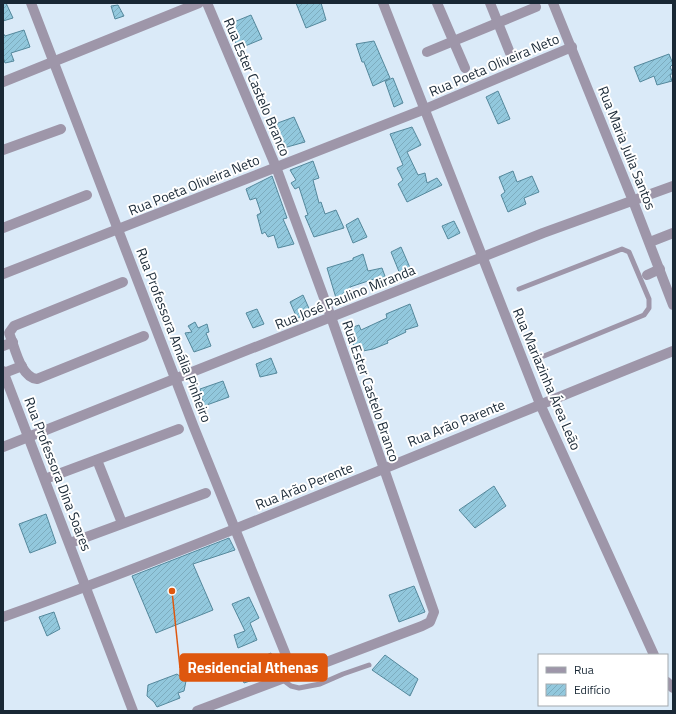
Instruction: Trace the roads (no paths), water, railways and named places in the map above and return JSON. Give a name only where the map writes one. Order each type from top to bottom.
[{"type":"street","name":"Rua Professora Amália Pinheiro","points":[[31,3],[235,529],[294,676]]},
{"type":"street","points":[[3,82],[54,63],[199,3]]},
{"type":"street","name":"Rua Ester Castelo Branco","points":[[207,3],[276,167],[331,317],[434,612],[430,622],[422,626],[294,676]]},
{"type":"street","name":"Rua Mariazinha Área Leão","points":[[383,3],[540,404],[654,654]]},
{"type":"street","points":[[437,3],[465,68]]},
{"type":"street","points":[[490,3],[510,53]]},
{"type":"street","name":"Rua Maria Julia Santos","points":[[553,3],[650,242],[673,305]]},
{"type":"street","points":[[427,52],[536,7]]},
{"type":"street","name":"Rua Poeta Oliveira Neto","points":[[3,274],[425,109],[572,47]]},
{"type":"street","points":[[3,150],[61,129]]},
{"type":"street","name":"Rua José Paulino Miranda","points":[[3,447],[543,233],[673,186]]},
{"type":"street","points":[[3,228],[87,195]]},
{"type":"street","points":[[650,242],[673,233]]},
{"type":"street","points":[[643,276],[660,269]]},
{"type":"street","points":[[123,282],[14,326],[9,333],[8,344],[25,373],[31,378],[37,379],[144,336]]},
{"type":"street","name":"Rua Arão Parente","points":[[383,468],[673,352]]},
{"type":"street","points":[[4,372],[22,366]]},
{"type":"street","name":"Rua Professora Dina Soares","points":[[4,372],[134,711]]},
{"type":"street","points":[[45,480],[179,429]]},
{"type":"street","points":[[97,460],[122,523]]},
{"type":"street","name":"Rua Arão Perente","points":[[3,617],[86,587],[235,529],[383,468]]},
{"type":"street","points":[[70,543],[206,493]]},
{"type":"street","points":[[197,711],[294,676]]},
{"type":"lane","points":[[519,289],[622,249],[629,252],[643,276],[649,299],[649,308],[644,315],[544,356]]},
{"type":"lane","points":[[283,680],[291,686],[299,688],[320,684],[369,665]]},
{"type":"place","name":"Residencial Athenas","points":[[172,591]]}]
